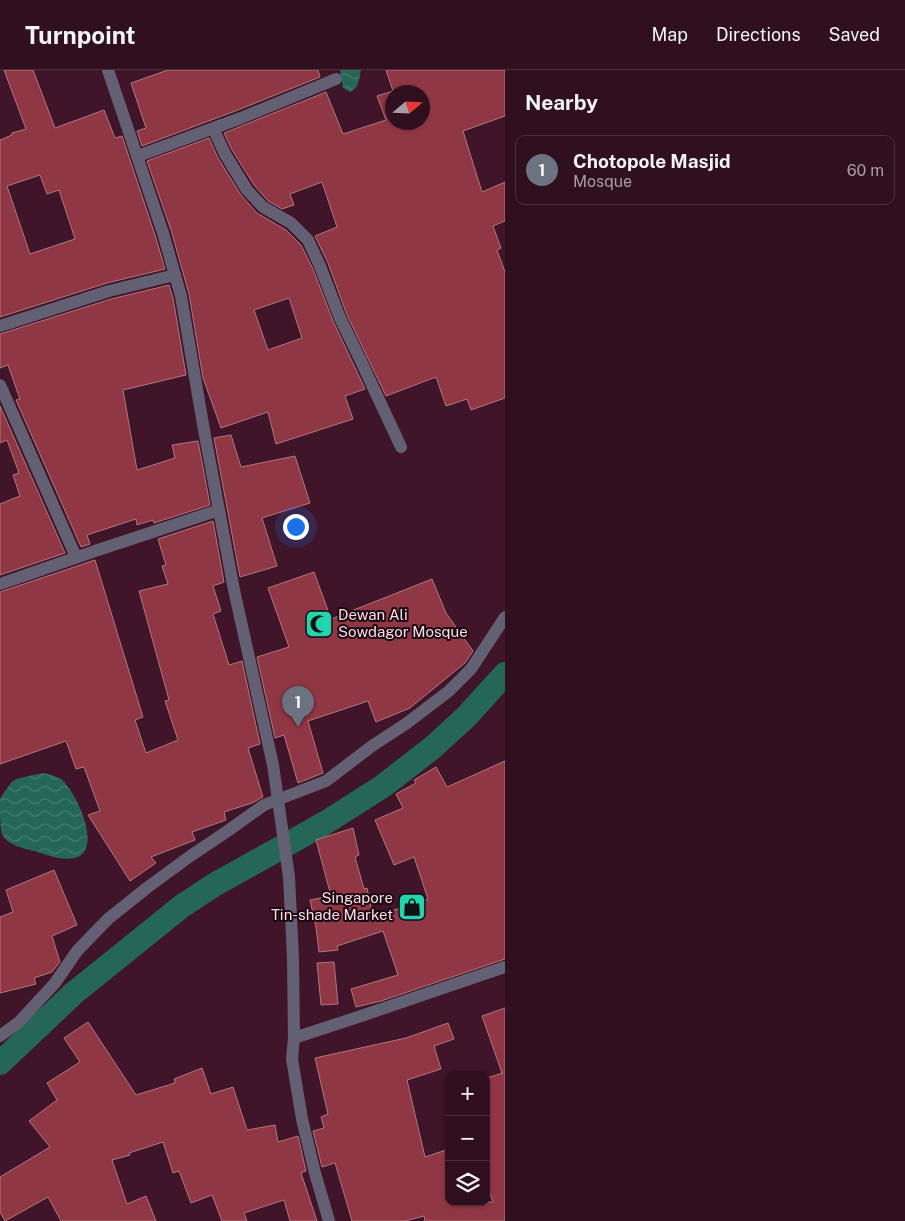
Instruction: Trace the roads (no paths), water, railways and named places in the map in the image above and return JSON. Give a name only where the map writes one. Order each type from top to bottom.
[{"type":"street","points":[[108,70],[163,233],[181,296],[219,510],[248,658],[273,766],[289,877],[293,958],[294,1038],[292,1059],[302,1119],[328,1221]]},
{"type":"street","points":[[138,156],[241,118],[336,79]]},
{"type":"street","points":[[213,128],[225,154],[247,190],[263,207],[291,223],[308,240],[340,318],[401,447]]},
{"type":"street","points":[[0,326],[109,291],[175,275]]},
{"type":"street","points":[[0,385],[76,557]]},
{"type":"street","points":[[0,584],[219,510]]},
{"type":"street","points":[[0,1036],[19,1022],[55,983],[77,951],[108,919],[155,882],[264,805],[326,781],[449,691],[471,669],[505,617]]},
{"type":"street","points":[[294,1038],[505,966]]},
{"type":"water","points":[[340,70],[361,70],[357,86],[350,92],[343,88]]},
{"type":"water","points":[[43,773],[61,779],[74,795],[80,807],[87,833],[87,844],[83,853],[75,858],[49,856],[20,847],[8,841],[2,834],[0,799],[4,793],[12,782],[23,777]]},
{"type":"waterway","points":[[0,1063],[74,993],[182,906],[214,885],[325,823],[383,786],[432,748],[466,717],[505,674]]},
{"type":"place","name":"Dewan Ali Sowdagor Mosque","points":[[319,624]]},
{"type":"place","name":"Chotopole Masjid","points":[[298,727]]},
{"type":"place","name":"Singapore Tin-shade Market","points":[[412,907]]}]
